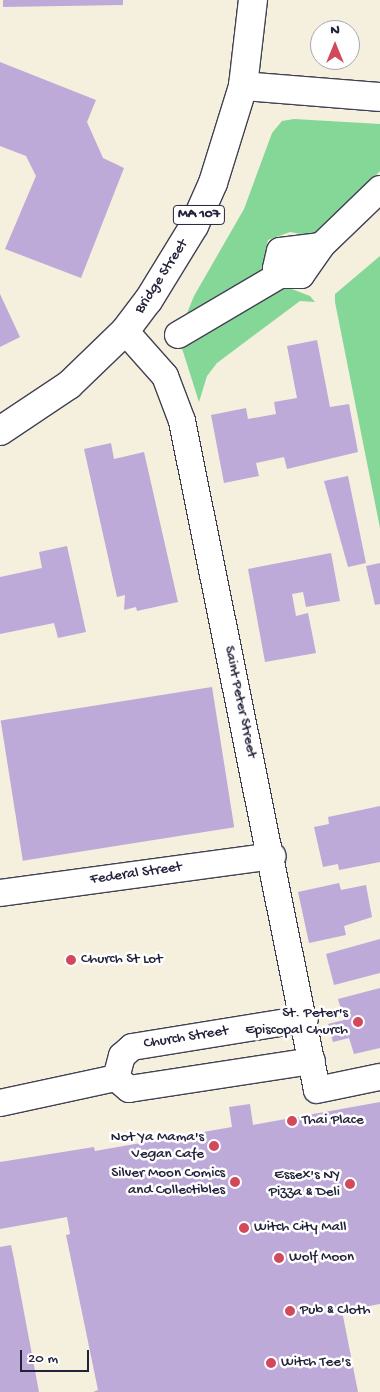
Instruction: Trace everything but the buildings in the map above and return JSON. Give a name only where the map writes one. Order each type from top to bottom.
[{"type":"main road","name":"MA 107","points":[[243,86],[253,0]]},
{"type":"main road","points":[[243,86],[380,97]]},
{"type":"main road","name":"Bridge Street","points":[[0,431],[69,384],[125,331],[173,265],[194,226],[213,183],[243,86]]},
{"type":"street","points":[[178,334],[280,275],[301,275],[321,246],[380,189]]},
{"type":"street","name":"Saint Peter Street","points":[[125,331],[165,376],[182,421],[305,1019],[317,1090],[380,1077]]},
{"type":"street","name":"Federal Street","points":[[0,893],[272,856]]},
{"type":"street","name":"Church Street","points":[[116,1078],[122,1056],[132,1047],[305,1019]]},
{"type":"street","points":[[0,1103],[116,1078],[129,1089],[312,1060]]},
{"type":"green space","points":[[294,119],[380,124],[380,171],[318,237],[290,232],[268,240],[263,264],[269,281],[178,335],[194,296],[244,209],[272,133],[282,121]]},
{"type":"green space","points":[[380,256],[380,528],[335,302],[335,294]]},
{"type":"green space","points":[[276,283],[310,296],[315,302],[300,301],[217,363],[207,376],[199,402],[179,339]]},
{"type":"place","name":"Church St Lot","points":[[71,960]]},
{"type":"place","name":"St. Peter's Episcopal Church","points":[[358,1022]]},
{"type":"place","name":"Thai Place","points":[[292,1121]]},
{"type":"place","name":"Not Ya Mama's Vegan Cafe","points":[[214,1146]]},
{"type":"place","name":"Silver Moon Comics and Collectibles","points":[[235,1182]]},
{"type":"place","name":"Essex's NY Pizza & Deli","points":[[350,1184]]},
{"type":"place","name":"Witch City Mall","points":[[244,1228]]},
{"type":"place","name":"Wolf Moon","points":[[279,1258]]},
{"type":"place","name":"Pub & Cloth","points":[[290,1311]]},
{"type":"place","name":"Witch Tee's","points":[[271,1363]]}]
